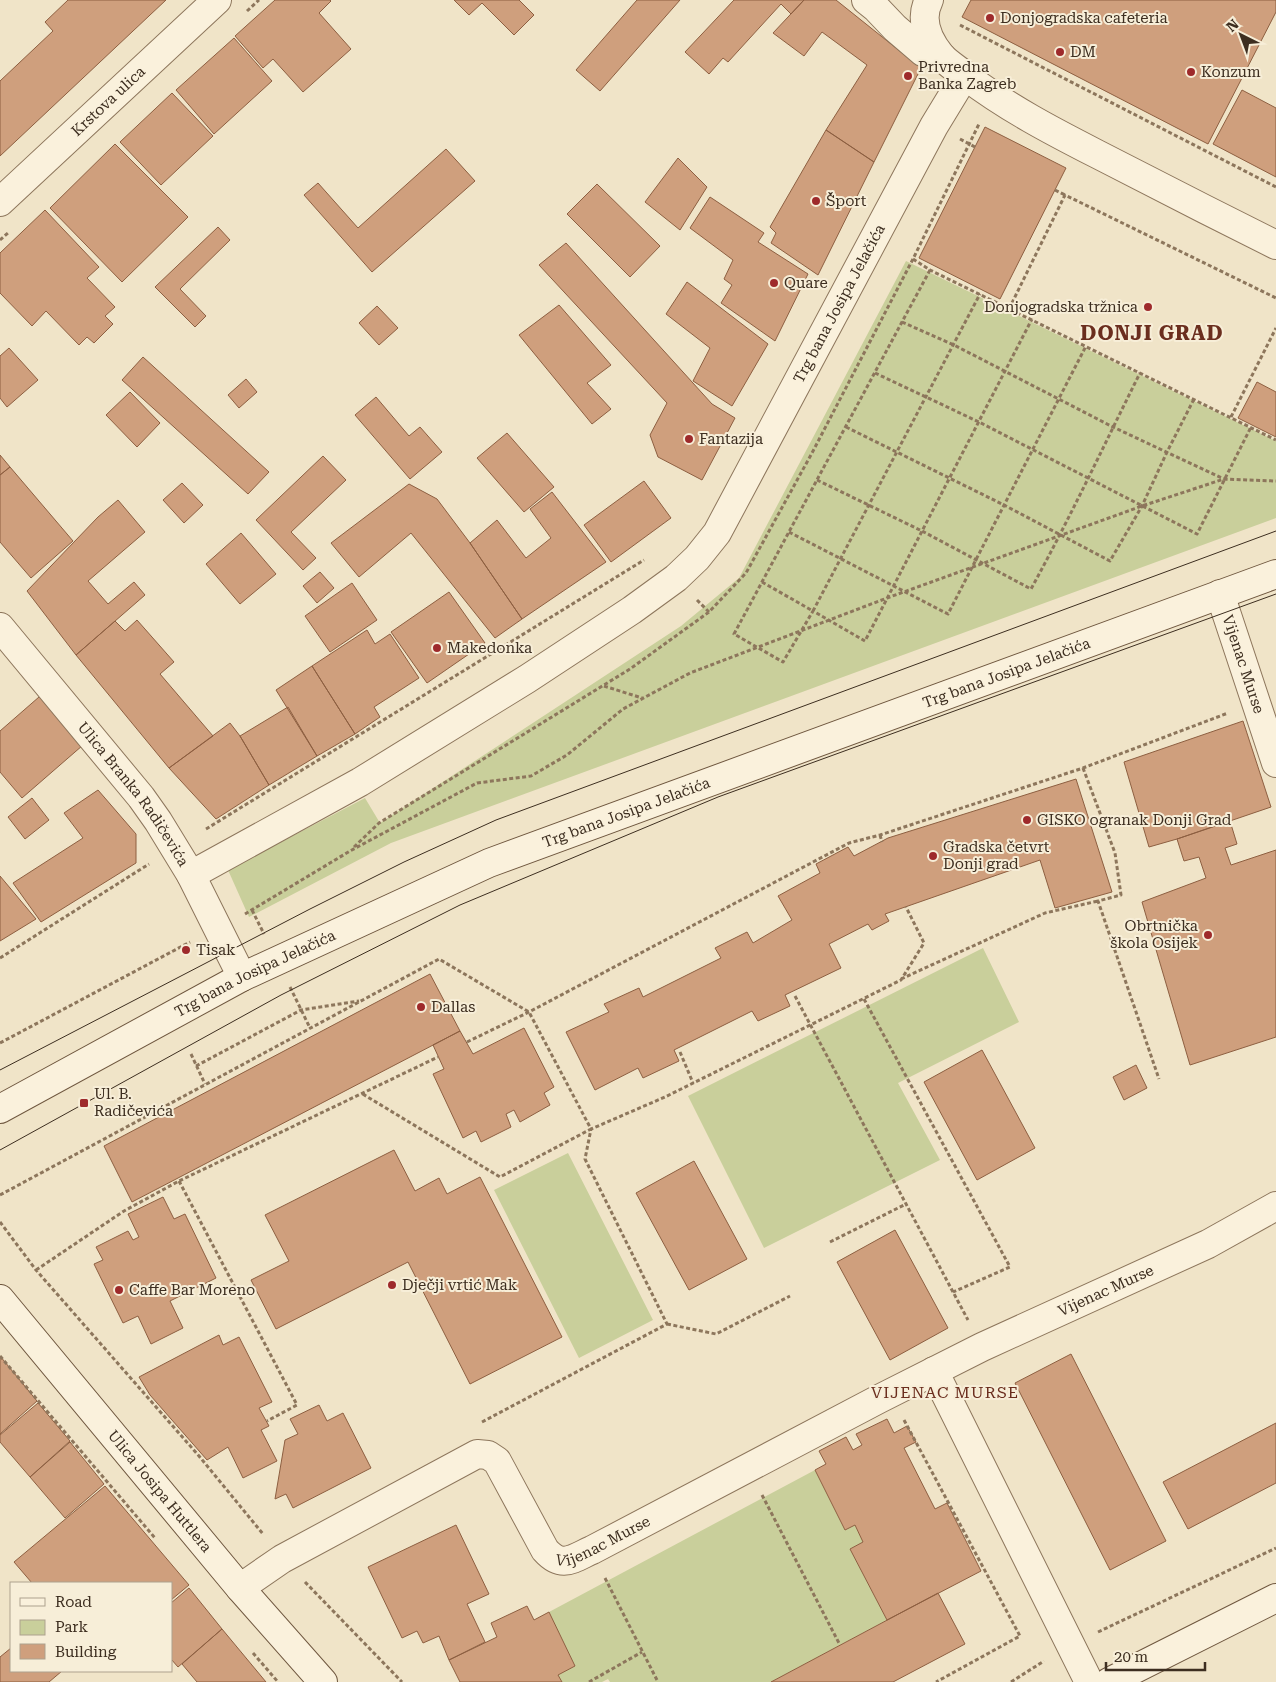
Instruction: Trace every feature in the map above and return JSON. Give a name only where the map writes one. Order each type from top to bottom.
[{"type":"street","name":"Krstova ulica","points":[[0,202],[217,0]]},
{"type":"street","points":[[871,4],[890,11],[902,11],[928,3]]},
{"type":"street","points":[[928,3],[924,18],[932,44],[942,58],[993,97],[1027,118],[1276,245]]},
{"type":"street","points":[[871,4],[923,52],[942,58]]},
{"type":"street","name":"Trg bana Josipa Jelačića","points":[[191,875],[360,782],[518,684],[654,594],[676,578],[697,558],[717,533],[931,132],[965,75]]},
{"type":"street","name":"Trg bana Josipa Jelačića","points":[[0,1109],[242,977],[489,863],[1276,574]]},
{"type":"street","name":"Vijenac Murse","points":[[1220,594],[1276,763]]},
{"type":"street","name":"Ulica Branka Radičevića","points":[[0,628],[141,797],[191,875],[242,977]]},
{"type":"street","name":"Vijenac Murse","points":[[240,1588],[282,1559],[477,1454],[488,1455],[497,1461],[545,1550],[553,1559],[564,1562],[592,1550],[854,1411],[982,1347],[1208,1244],[1276,1206]]},
{"type":"street","name":"Ulica Josipa Huttlera","points":[[0,1299],[240,1588],[323,1682]]},
{"type":"street","points":[[934,1371],[1089,1682]]},
{"type":"street","points":[[1109,1682],[1276,1598]]},
{"type":"path","points":[[958,22],[961,27],[1276,187]]},
{"type":"path","points":[[1055,190],[1276,298]]},
{"type":"path","points":[[1009,309],[1065,195]]},
{"type":"path","points":[[913,259],[930,270],[1276,440]]},
{"type":"path","points":[[930,270],[734,634],[784,662],[841,559],[980,294]]},
{"type":"path","points":[[762,582],[865,641],[1032,319]]},
{"type":"path","points":[[902,322],[954,345],[1113,427],[1224,479]]},
{"type":"path","points":[[1231,417],[1276,328]]},
{"type":"path","points":[[789,532],[948,614],[1086,346]]},
{"type":"path","points":[[818,480],[922,531],[1031,588],[1060,536],[1140,372]]},
{"type":"path","points":[[875,373],[979,422],[1197,534],[1251,427]]},
{"type":"path","points":[[846,427],[1004,505],[1110,561],[1142,506],[1194,400]]},
{"type":"path","points":[[0,1043],[252,910],[350,850],[477,782],[531,776],[567,755],[624,709],[690,673],[983,563],[1224,479],[1276,481]]},
{"type":"path","points":[[0,958],[175,848],[646,559]]},
{"type":"path","points":[[603,686],[642,698]]},
{"type":"path","points":[[467,1042],[529,1012],[848,844],[1083,768],[1255,703]]},
{"type":"path","points":[[361,1093],[500,1177],[591,1129],[665,1097],[901,980],[1045,913],[1121,895],[1115,853],[1083,768]]},
{"type":"path","points":[[880,835],[882,842]]},
{"type":"path","points":[[1098,901],[1159,1079]]},
{"type":"path","points":[[901,980],[924,943],[906,907]]},
{"type":"path","points":[[0,1195],[439,959],[529,1012],[591,1129],[585,1159],[667,1324]]},
{"type":"path","points":[[796,996],[982,1347]]},
{"type":"path","points":[[864,998],[1010,1267],[953,1292]]},
{"type":"path","points":[[196,1066],[301,1010],[361,1001]]},
{"type":"path","points":[[680,1052],[693,1083]]},
{"type":"path","points":[[191,1054],[205,1084]]},
{"type":"path","points":[[36,1270],[124,1211],[179,1181],[438,1057]]},
{"type":"path","points":[[179,1181],[297,1405],[267,1421]]},
{"type":"path","points":[[830,1242],[906,1204]]},
{"type":"path","points":[[0,1222],[36,1270],[199,1456],[282,1559],[402,1682]]},
{"type":"path","points":[[474,1426],[667,1324],[716,1334],[790,1296]]},
{"type":"path","points":[[0,1356],[161,1545]]},
{"type":"path","points":[[902,1415],[1020,1636],[936,1682]]},
{"type":"path","points":[[199,1456],[203,1454]]},
{"type":"path","points":[[748,1468],[840,1645]]},
{"type":"path","points":[[1012,1682],[1070,1645],[1276,1548]]},
{"type":"path","points":[[592,1550],[658,1682]]},
{"type":"path","points":[[252,1652],[278,1682]]},
{"type":"path","points":[[589,1682],[642,1652]]},
{"type":"green space","points":[[906,261],[1276,441],[1276,518],[391,843],[249,917],[228,870],[365,798],[380,823],[681,626],[739,578]]},
{"type":"green space","points":[[983,948],[1019,1022],[898,1083],[940,1160],[764,1248],[688,1096]]},
{"type":"green space","points":[[568,1153],[653,1320],[579,1358],[494,1190]]},
{"type":"green space","points":[[815,1470],[845,1530],[855,1525],[863,1542],[850,1549],[887,1620],[771,1682],[610,1682],[608,1679],[602,1682],[562,1682],[558,1675],[575,1666],[549,1612]]},
{"type":"building","points":[[68,0],[166,0],[0,156],[0,81],[53,31],[45,22]]},
{"type":"building","points":[[275,0],[330,0],[319,13],[351,49],[303,92],[273,59],[263,68],[235,36]]},
{"type":"building","points":[[454,0],[519,0],[534,15],[514,35],[482,3],[469,15]]},
{"type":"building","points":[[637,0],[680,0],[600,91],[576,70]]},
{"type":"building","points":[[734,0],[804,0],[791,14],[781,4],[728,62],[723,58],[709,74],[685,52]]},
{"type":"building","points":[[804,0],[836,0],[921,68],[874,162],[826,130],[867,65],[822,32],[804,56],[773,33]]},
{"type":"building","points":[[971,0],[1276,0],[1276,12],[1208,144],[962,17]]},
{"type":"building","points":[[234,38],[272,81],[214,134],[176,90]]},
{"type":"building","points":[[1242,90],[1276,108],[1276,177],[1213,144]]},
{"type":"building","points":[[172,93],[213,136],[161,185],[120,142]]},
{"type":"building","points":[[985,127],[1066,168],[1000,299],[919,258]]},
{"type":"building","points":[[826,130],[874,162],[818,275],[771,243],[776,233],[770,227]]},
{"type":"building","points":[[115,144],[188,217],[122,282],[50,208]]},
{"type":"building","points":[[446,149],[475,181],[372,272],[304,195],[318,183],[358,228]]},
{"type":"building","points":[[678,158],[707,187],[680,230],[645,202]]},
{"type":"building","points":[[597,184],[660,246],[630,277],[567,214]]},
{"type":"building","points":[[710,197],[764,233],[758,242],[808,274],[775,341],[721,303],[732,285],[724,279],[733,260],[690,228]]},
{"type":"building","points":[[45,210],[99,267],[87,278],[115,307],[105,316],[113,324],[94,343],[87,337],[79,345],[46,311],[32,326],[0,293],[0,253]]},
{"type":"building","points":[[218,227],[230,240],[180,289],[206,316],[195,327],[155,287]]},
{"type":"building","points":[[566,243],[712,404],[735,418],[702,480],[658,457],[650,435],[667,403],[539,265]]},
{"type":"building","points":[[687,282],[768,344],[732,406],[693,381],[710,348],[666,314]]},
{"type":"building","points":[[559,305],[611,365],[587,383],[611,409],[592,424],[519,335]]},
{"type":"building","points":[[377,306],[398,328],[379,345],[359,323]]},
{"type":"building","points":[[9,348],[38,380],[7,407],[0,398],[0,356]]},
{"type":"building","points":[[143,357],[269,472],[248,494],[122,380]]},
{"type":"building","points":[[246,379],[257,392],[239,408],[228,395]]},
{"type":"building","points":[[1257,382],[1276,392],[1276,437],[1238,418]]},
{"type":"building","points":[[130,392],[160,423],[137,447],[106,415]]},
{"type":"building","points":[[376,397],[409,436],[420,427],[442,452],[410,479],[355,415]]},
{"type":"building","points":[[507,433],[554,487],[524,512],[477,458]]},
{"type":"building","points":[[0,455],[10,467],[0,475]]},
{"type":"building","points":[[323,456],[346,480],[291,532],[316,558],[303,570],[256,520]]},
{"type":"building","points":[[10,467],[73,541],[31,578],[0,542],[0,475]]},
{"type":"building","points":[[644,481],[671,518],[611,562],[584,525]]},
{"type":"building","points":[[182,483],[203,505],[184,523],[163,500]]},
{"type":"building","points":[[409,484],[437,499],[522,619],[495,638],[411,533],[359,577],[331,543]]},
{"type":"building","points":[[552,492],[606,562],[522,619],[470,543],[497,520],[526,558],[551,538],[530,509]]},
{"type":"building","points":[[118,500],[145,532],[88,581],[108,604],[134,582],[145,595],[76,655],[27,591],[98,517]]},
{"type":"building","points":[[241,533],[276,574],[240,604],[206,564]]},
{"type":"building","points":[[320,572],[334,588],[317,603],[303,586]]},
{"type":"building","points":[[352,583],[377,620],[330,652],[305,616]]},
{"type":"building","points":[[449,592],[485,643],[427,683],[391,632]]},
{"type":"building","points":[[137,620],[174,662],[160,674],[213,736],[169,768],[76,655],[115,621],[125,631]]},
{"type":"building","points":[[367,630],[375,644],[390,634],[419,678],[374,707],[380,717],[355,734],[312,666]]},
{"type":"building","points":[[312,666],[355,734],[317,756],[276,690]]},
{"type":"building","points":[[47,690],[90,739],[22,798],[0,772],[0,731]]},
{"type":"building","points":[[288,707],[317,756],[269,785],[240,736]]},
{"type":"building","points":[[1243,721],[1271,807],[1149,847],[1124,762]]},
{"type":"building","points":[[230,723],[240,736],[269,785],[216,819],[169,768]]},
{"type":"building","points":[[1076,779],[1112,892],[1055,908],[1040,860],[885,914],[889,921],[872,930],[868,924],[829,944],[841,968],[785,995],[790,1006],[758,1021],[752,1011],[674,1050],[679,1061],[643,1078],[638,1068],[595,1090],[566,1032],[609,1012],[604,1004],[639,988],[643,997],[721,958],[715,948],[747,932],[753,943],[792,920],[778,896],[820,873],[816,864],[848,847],[854,856],[888,838]]},
{"type":"building","points":[[98,790],[136,834],[136,863],[41,922],[13,883],[83,838],[64,813]]},
{"type":"building","points":[[32,798],[49,820],[25,839],[8,817]]},
{"type":"building","points":[[1230,821],[1237,844],[1225,848],[1231,865],[1276,850],[1276,1037],[1190,1065],[1142,902],[1206,878],[1199,857],[1184,861],[1177,839]]},
{"type":"building","points":[[0,876],[36,919],[0,941]]},
{"type":"building","points":[[430,974],[460,1031],[132,1202],[104,1146]]},
{"type":"building","points":[[524,1028],[554,1087],[544,1093],[550,1105],[520,1122],[514,1110],[506,1114],[511,1127],[481,1142],[476,1131],[463,1138],[433,1074],[444,1069],[433,1045],[460,1031],[473,1054]]},
{"type":"building","points":[[982,1050],[1035,1148],[977,1180],[924,1082]]},
{"type":"building","points":[[1136,1065],[1147,1088],[1124,1100],[1113,1077]]},
{"type":"building","name":"Dječji vrtić Mak","points":[[394,1150],[415,1191],[439,1178],[447,1194],[480,1177],[562,1337],[470,1384],[408,1262],[276,1329],[251,1280],[289,1261],[265,1215]]},
{"type":"building","points":[[694,1161],[747,1259],[689,1290],[636,1193]]},
{"type":"building","points":[[163,1197],[174,1219],[185,1214],[216,1278],[170,1301],[183,1328],[151,1344],[138,1316],[123,1323],[94,1264],[103,1260],[96,1247],[128,1231],[133,1240],[139,1237],[128,1214]]},
{"type":"building","points":[[895,1230],[948,1328],[890,1360],[837,1262]]},
{"type":"building","points":[[219,1335],[223,1345],[239,1337],[272,1402],[259,1408],[269,1426],[261,1430],[277,1461],[243,1478],[228,1447],[207,1460],[150,1395],[139,1377]]},
{"type":"building","points":[[1071,1354],[1166,1541],[1110,1570],[1015,1383]]},
{"type":"building","points":[[0,1356],[37,1401],[0,1434]]},
{"type":"building","points":[[38,1403],[70,1441],[30,1477],[0,1442],[0,1435]]},
{"type":"building","points":[[319,1405],[327,1421],[343,1413],[371,1468],[293,1508],[286,1494],[275,1499],[285,1440],[298,1434],[290,1419]]},
{"type":"building","points":[[887,1419],[894,1433],[907,1426],[916,1442],[904,1448],[935,1509],[947,1503],[981,1571],[887,1620],[850,1549],[863,1542],[855,1525],[845,1530],[815,1470],[826,1464],[819,1451],[846,1437],[853,1450],[862,1445],[856,1434]]},
{"type":"building","points":[[1276,1423],[1276,1483],[1188,1529],[1163,1482]]},
{"type":"building","points":[[70,1442],[104,1484],[65,1518],[30,1477]]},
{"type":"building","points":[[105,1486],[189,1585],[172,1599],[172,1582],[31,1582],[14,1562]]},
{"type":"building","points":[[456,1525],[489,1594],[467,1604],[485,1642],[449,1660],[439,1636],[423,1643],[417,1631],[402,1638],[368,1567]]},
{"type":"building","points":[[189,1588],[222,1629],[178,1667],[172,1660],[172,1602]]},
{"type":"building","points":[[938,1593],[965,1644],[893,1682],[771,1682]]},
{"type":"building","points":[[527,1606],[534,1620],[549,1612],[575,1666],[558,1675],[562,1682],[460,1682],[449,1660],[497,1637],[491,1623]]},
{"type":"building","points":[[222,1629],[266,1682],[197,1682],[182,1664]]},
{"type":"building","points":[[10,1649],[10,1672],[61,1672],[49,1682],[0,1682],[0,1657]]},
{"type":"tram line","points":[[0,1070],[310,909],[404,862],[496,820],[1276,531]]},
{"type":"tram line","points":[[0,1150],[281,995],[460,905],[718,797],[1276,594]]},
{"type":"place","name":"Donjogradska cafeteria","points":[[990,18]]},
{"type":"place","name":"DM","points":[[1060,52]]},
{"type":"place","name":"Konzum","points":[[1191,72]]},
{"type":"place","name":"Privredna Banka Zagreb","points":[[908,76]]},
{"type":"place","name":"Šport","points":[[816,201]]},
{"type":"place","name":"Quare","points":[[774,283]]},
{"type":"place","name":"Donjogradska tržnica","points":[[1148,307]]},
{"type":"place","name":"Fantazija","points":[[689,439]]},
{"type":"place","name":"Makedonka","points":[[437,648]]},
{"type":"place","name":"GISKO ogranak Donji Grad","points":[[1027,820]]},
{"type":"place","name":"Gradska četvrt Donji grad","points":[[933,856]]},
{"type":"place","name":"Obrtnička škola Osijek","points":[[1208,935]]},
{"type":"place","name":"Tisak","points":[[186,950]]},
{"type":"place","name":"Dallas","points":[[421,1007]]},
{"type":"place","name":"Ul. B. Radičevića","points":[[84,1103]]},
{"type":"place","name":"Dječji vrtić Mak","points":[[392,1285]]},
{"type":"place","name":"Caffe Bar Moreno","points":[[119,1290]]},
{"type":"district","name":"DONJI GRAD","points":[[1152,333]]},
{"type":"district","name":"VIJENAC MURSE","points":[[945,1392]]}]
